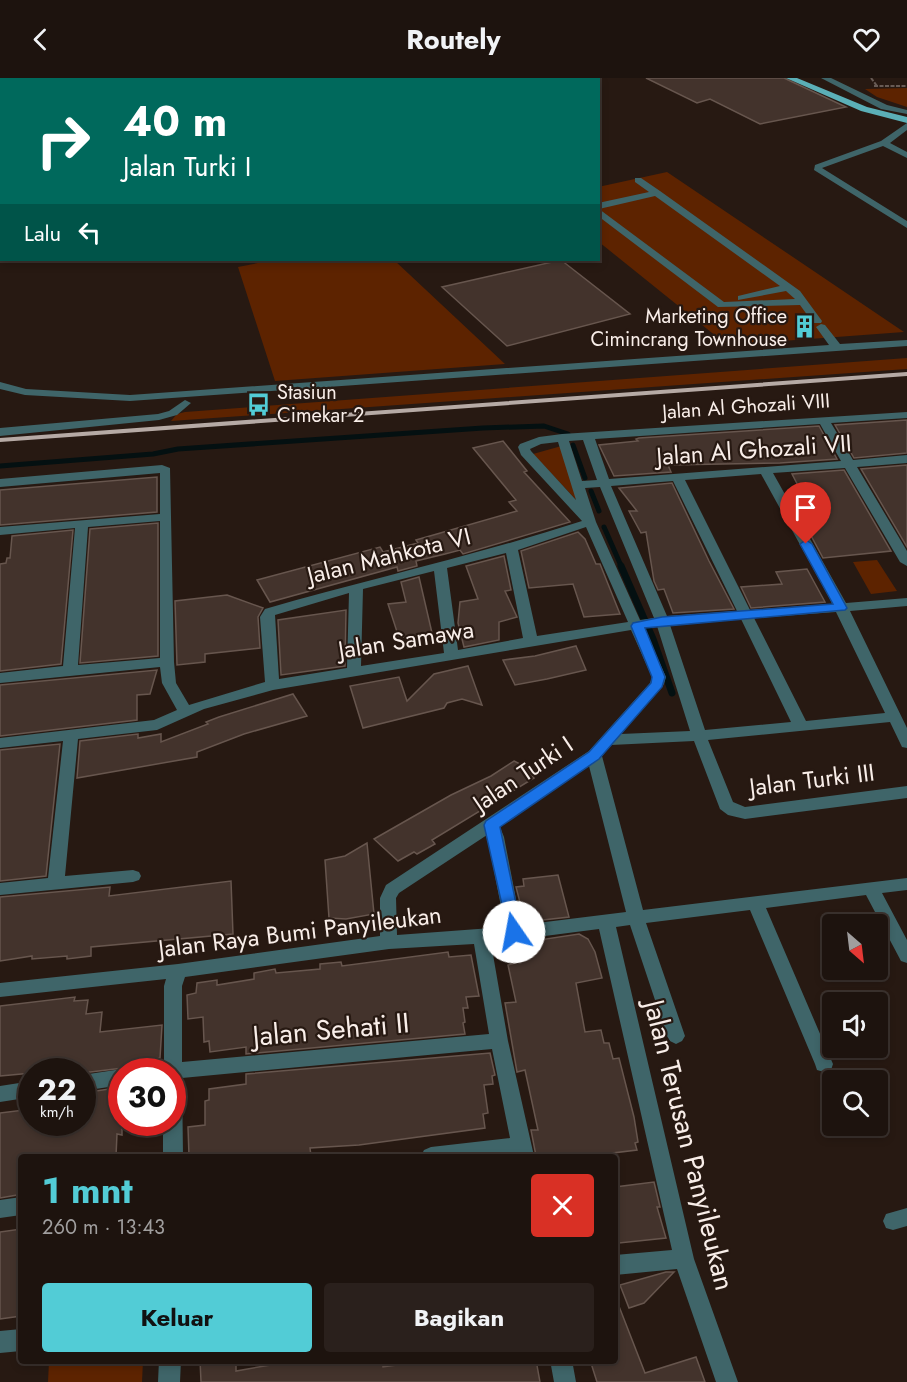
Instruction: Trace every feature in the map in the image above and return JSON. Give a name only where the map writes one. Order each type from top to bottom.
[{"type":"main road","points":[[790,78],[864,110],[907,120]]},
{"type":"street","points":[[825,78],[875,103],[907,112]]},
{"type":"street","points":[[907,126],[884,143],[818,167],[818,170],[907,225]]},
{"type":"street","points":[[884,143],[907,155]]},
{"type":"street","points":[[638,180],[788,287],[837,348]]},
{"type":"street","points":[[600,206],[657,193]]},
{"type":"street","points":[[600,213],[719,303],[727,306],[802,302]]},
{"type":"street","points":[[719,303],[788,287]]},
{"type":"street","points":[[0,395],[18,400],[81,405],[131,406],[186,403],[907,344]]},
{"type":"street","points":[[0,385],[25,392],[130,398],[907,352]]},
{"type":"street","points":[[0,432],[159,417],[173,413],[186,403]]},
{"type":"street","name":"Jalan Al Ghozali VIII","points":[[590,522],[525,452],[524,447],[528,444],[583,436],[907,415]]},
{"type":"street","points":[[824,421],[907,562]]},
{"type":"street","name":"Jalan Turki III","points":[[583,436],[659,622],[726,805],[734,811],[746,813],[907,792]]},
{"type":"street","points":[[562,438],[590,522],[639,626]]},
{"type":"street","name":"Jalan Al Ghozali VII","points":[[579,485],[907,459]]},
{"type":"street","points":[[0,483],[162,469],[166,471],[167,662],[169,683],[185,711]]},
{"type":"street","points":[[765,470],[841,608],[907,743]]},
{"type":"street","points":[[676,477],[801,726]]},
{"type":"street","points":[[0,531],[165,517]]},
{"type":"street","name":"Jalan Mahkota VI","points":[[272,685],[267,617],[270,612],[356,587],[511,548],[590,522]]},
{"type":"street","points":[[70,670],[82,524]]},
{"type":"street","points":[[511,548],[531,641]]},
{"type":"street","points":[[440,567],[452,656]]},
{"type":"street","points":[[354,671],[356,587]]},
{"type":"street","points":[[659,622],[907,602]]},
{"type":"street","name":"Jalan Samawa","points":[[0,744],[157,725],[185,711],[272,685],[531,641],[659,622]]},
{"type":"street","name":"Jalan Turki I","points":[[389,942],[388,898],[392,889],[492,825],[594,755],[657,684],[659,677],[639,626]]},
{"type":"street","points":[[0,678],[167,662]]},
{"type":"street","points":[[608,740],[699,736],[894,717]]},
{"type":"street","points":[[64,883],[71,736]]},
{"type":"street","points":[[594,755],[636,918],[676,1036]]},
{"type":"street","points":[[492,825],[514,932]]},
{"type":"street","points":[[0,889],[133,876]]},
{"type":"street","name":"Jalan Raya Bumi Panyileukan","points":[[0,990],[178,971],[389,942],[481,937],[907,884]]},
{"type":"street","points":[[871,888],[907,956]]},
{"type":"street","points":[[755,903],[824,1064]]},
{"type":"street","name":"Jalan Terusan Panyileukan","points":[[606,921],[678,1259],[727,1382]]},
{"type":"street","points":[[468,1154],[523,1151],[499,1041],[481,937]]},
{"type":"street","points":[[171,1058],[173,986],[178,971]]},
{"type":"street","name":"Jalan Sehati II","points":[[186,1070],[499,1041]]},
{"type":"street","points":[[0,1094],[18,1091]]},
{"type":"street","points":[[173,1136],[173,1154]]},
{"type":"street","points":[[0,1209],[18,1206]]},
{"type":"street","points":[[618,1265],[678,1259]]},
{"type":"street","points":[[0,1342],[18,1340]]},
{"type":"street","points":[[169,1382],[170,1364]]},
{"type":"street","points":[[562,1364],[565,1382]]},
{"type":"path","points":[[871,78],[877,86]]},
{"type":"shaded area","points":[[907,88],[907,107],[877,97],[865,89]]},
{"type":"shaded area","points":[[667,172],[904,332],[727,345],[600,243],[600,187]]},
{"type":"shaded area","points":[[268,261],[395,261],[505,364],[275,381],[238,267]]},
{"type":"shaded area","points":[[907,358],[907,369],[171,421],[177,414],[185,412]]},
{"type":"shaded area","points":[[565,445],[583,507],[533,454]]},
{"type":"shaded area","points":[[877,560],[897,591],[871,594],[853,562]]},
{"type":"shaded area","points":[[49,1364],[143,1364],[142,1382],[48,1382]]},
{"type":"building","points":[[646,78],[784,78],[846,107],[760,124],[710,99],[697,103]]},
{"type":"building","points":[[562,261],[630,314],[507,346],[442,287]]},
{"type":"building","points":[[907,420],[907,453],[854,458],[835,425]]},
{"type":"building","points":[[819,426],[837,459],[780,463],[668,465],[671,472],[614,476],[599,445],[638,441],[636,439],[639,438]]},
{"type":"building","points":[[503,441],[527,471],[524,472],[570,522],[463,554],[460,550],[416,561],[417,566],[398,571],[397,567],[270,602],[257,580],[380,547],[383,552],[418,543],[416,540],[517,511],[509,502],[516,500],[473,448]]},
{"type":"building","points":[[907,465],[907,547],[861,469]]},
{"type":"building","points":[[844,470],[891,551],[823,558],[794,504],[807,503],[792,474]]},
{"type":"building","points":[[157,477],[157,512],[0,525],[0,490]]},
{"type":"building","points":[[672,483],[734,609],[673,613],[664,589],[658,590],[654,581],[646,532],[641,533],[629,511],[637,511],[619,488]]},
{"type":"building","points":[[158,523],[158,656],[80,663],[90,529]]},
{"type":"building","points":[[73,530],[61,664],[0,671],[0,564],[6,563],[7,558],[10,558],[12,536]]},
{"type":"building","points":[[578,532],[585,539],[596,564],[600,564],[620,614],[584,617],[573,584],[529,588],[521,551]]},
{"type":"building","points":[[504,556],[511,590],[505,591],[517,617],[499,622],[499,640],[464,647],[458,623],[460,602],[478,599],[466,566]]},
{"type":"building","points":[[807,569],[825,602],[751,608],[741,587],[782,584],[776,572]]},
{"type":"building","points":[[419,577],[432,633],[399,638],[388,604],[406,602],[401,582]]},
{"type":"building","points":[[227,595],[263,608],[258,617],[260,648],[205,654],[205,662],[177,665],[175,601]]},
{"type":"building","points":[[346,610],[345,666],[281,675],[278,620]]},
{"type":"building","points":[[576,646],[586,670],[547,679],[515,685],[503,660],[535,656]]},
{"type":"building","points":[[468,666],[482,705],[462,699],[447,703],[444,708],[363,728],[350,686],[399,677],[407,701],[434,674]]},
{"type":"building","points":[[157,670],[150,694],[137,695],[137,720],[0,736],[0,685]]},
{"type":"building","points":[[293,694],[307,716],[244,734],[197,752],[197,757],[77,778],[80,741],[138,734],[138,738],[161,734],[161,742],[208,724],[206,722],[219,717]]},
{"type":"building","points":[[60,744],[46,876],[0,881],[0,750]]},
{"type":"building","points":[[514,761],[524,766],[534,778],[432,840],[435,844],[398,861],[374,839],[451,795],[491,776]]},
{"type":"building","points":[[367,843],[374,914],[346,919],[329,918],[325,860],[345,856]]},
{"type":"building","points":[[558,875],[569,917],[525,922],[516,887],[524,886],[523,879]]},
{"type":"building","points":[[231,881],[233,934],[91,947],[91,956],[67,959],[67,956],[32,959],[32,956],[0,961],[0,897],[110,887],[109,896]]},
{"type":"building","points":[[579,934],[588,939],[595,952],[602,978],[576,983],[585,1032],[601,1030],[604,1043],[609,1043],[613,1059],[619,1058],[634,1117],[637,1150],[613,1154],[536,1154],[531,1130],[538,1130],[525,1070],[517,1072],[505,1003],[516,1002],[508,965],[523,961],[519,943]]},
{"type":"building","points":[[448,952],[449,957],[471,955],[479,996],[466,997],[468,1008],[463,1008],[465,1034],[246,1054],[246,1047],[210,1052],[209,1041],[204,1042],[203,1017],[188,1019],[187,995],[196,993],[197,983],[217,980],[217,985],[254,979],[254,973],[275,969],[276,973],[320,969],[320,964],[341,962],[342,966]]},
{"type":"building","points":[[75,997],[74,1001],[88,1000],[86,1014],[102,1012],[100,1032],[162,1025],[160,1058],[108,1058],[108,1070],[96,1071],[96,1058],[18,1058],[18,1074],[0,1076],[0,1006]]},
{"type":"building","points":[[490,1053],[495,1075],[492,1076],[493,1084],[484,1085],[488,1113],[483,1114],[485,1128],[359,1145],[310,1148],[311,1154],[189,1154],[188,1127],[205,1125],[205,1101],[209,1100],[209,1089],[246,1084],[246,1074]]},
{"type":"building","points":[[108,1089],[108,1136],[117,1136],[116,1154],[18,1154],[17,1195],[0,1198],[0,1113],[18,1111],[18,1136],[96,1136],[96,1091]]},
{"type":"building","points":[[654,1182],[660,1207],[657,1207],[666,1238],[619,1243],[618,1187]]},
{"type":"building","points":[[18,1229],[18,1316],[0,1319],[0,1232]]},
{"type":"building","points":[[666,1272],[674,1272],[644,1303],[629,1308],[620,1285]]},
{"type":"building","points":[[618,1304],[645,1373],[696,1357],[705,1382],[597,1382],[591,1364],[618,1364]]},
{"type":"building","points":[[200,1364],[236,1364],[236,1371],[276,1364],[383,1364],[383,1367],[404,1364],[537,1364],[540,1382],[201,1382]]},
{"type":"waterway","points":[[0,466],[153,454],[178,449],[483,428],[544,426],[568,434]]},
{"type":"waterway","points":[[573,445],[585,478]]},
{"type":"waterway","points":[[591,491],[599,511]]},
{"type":"waterway","points":[[604,527],[622,568]]},
{"type":"waterway","points":[[621,566],[653,639],[672,693]]},
{"type":"railway","points":[[0,440],[907,374]]},
{"type":"place","name":"Marketing Office Cimincrang Townhouse","points":[[805,327]]},
{"type":"place","name":"Stasiun Cimekar 2","points":[[259,404]]},
{"type":"route","points":[[514,932],[492,825],[594,755],[657,684],[659,677],[637,626],[662,621],[841,608],[806,544]]}]
